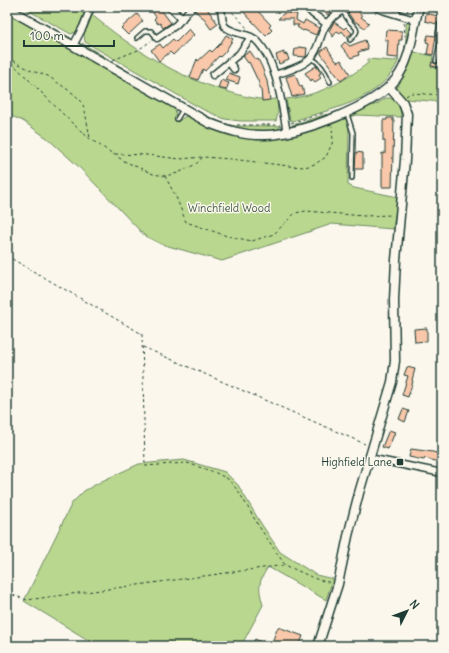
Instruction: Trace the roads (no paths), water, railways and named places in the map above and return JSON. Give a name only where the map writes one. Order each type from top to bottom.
[{"type":"street","points":[[73,46],[91,7]]},
{"type":"street","points":[[170,7],[182,19]]},
{"type":"street","points":[[157,38],[169,31],[192,7]]},
{"type":"street","points":[[220,7],[223,22],[226,28],[251,37],[257,41],[265,53],[275,75],[286,129]]},
{"type":"street","points":[[306,7],[327,24]]},
{"type":"street","points":[[376,7],[415,20]]},
{"type":"street","points":[[7,8],[209,123],[232,131],[254,135],[265,135],[286,129],[300,130],[372,100],[389,87],[397,78],[407,59],[419,7]]},
{"type":"street","points":[[275,75],[301,65],[311,58],[327,24],[332,18],[345,9]]},
{"type":"street","points":[[213,75],[239,54],[251,37]]},
{"type":"street","points":[[229,62],[234,69]]},
{"type":"street","points":[[318,646],[338,584],[359,493],[392,382],[394,361],[394,300],[407,114],[401,100],[389,87]]},
{"type":"street","points":[[370,458],[442,473]]},
{"type":"lane","points":[[396,14],[398,9],[402,7]]},
{"type":"lane","points":[[345,9],[350,22],[357,28],[357,32],[350,40]]},
{"type":"lane","points":[[436,61],[441,40],[438,34],[440,24]]},
{"type":"lane","points":[[137,38],[145,30],[151,31],[157,38]]},
{"type":"lane","points":[[311,58],[318,61],[330,82]]},
{"type":"lane","points":[[177,120],[183,109]]},
{"type":"lane","points":[[346,112],[353,133],[352,178]]},
{"type":"place","name":"Highfield Lane","points":[[400,462]]},
{"type":"park label","name":"Winchfield Wood","points":[[229,208]]}]
